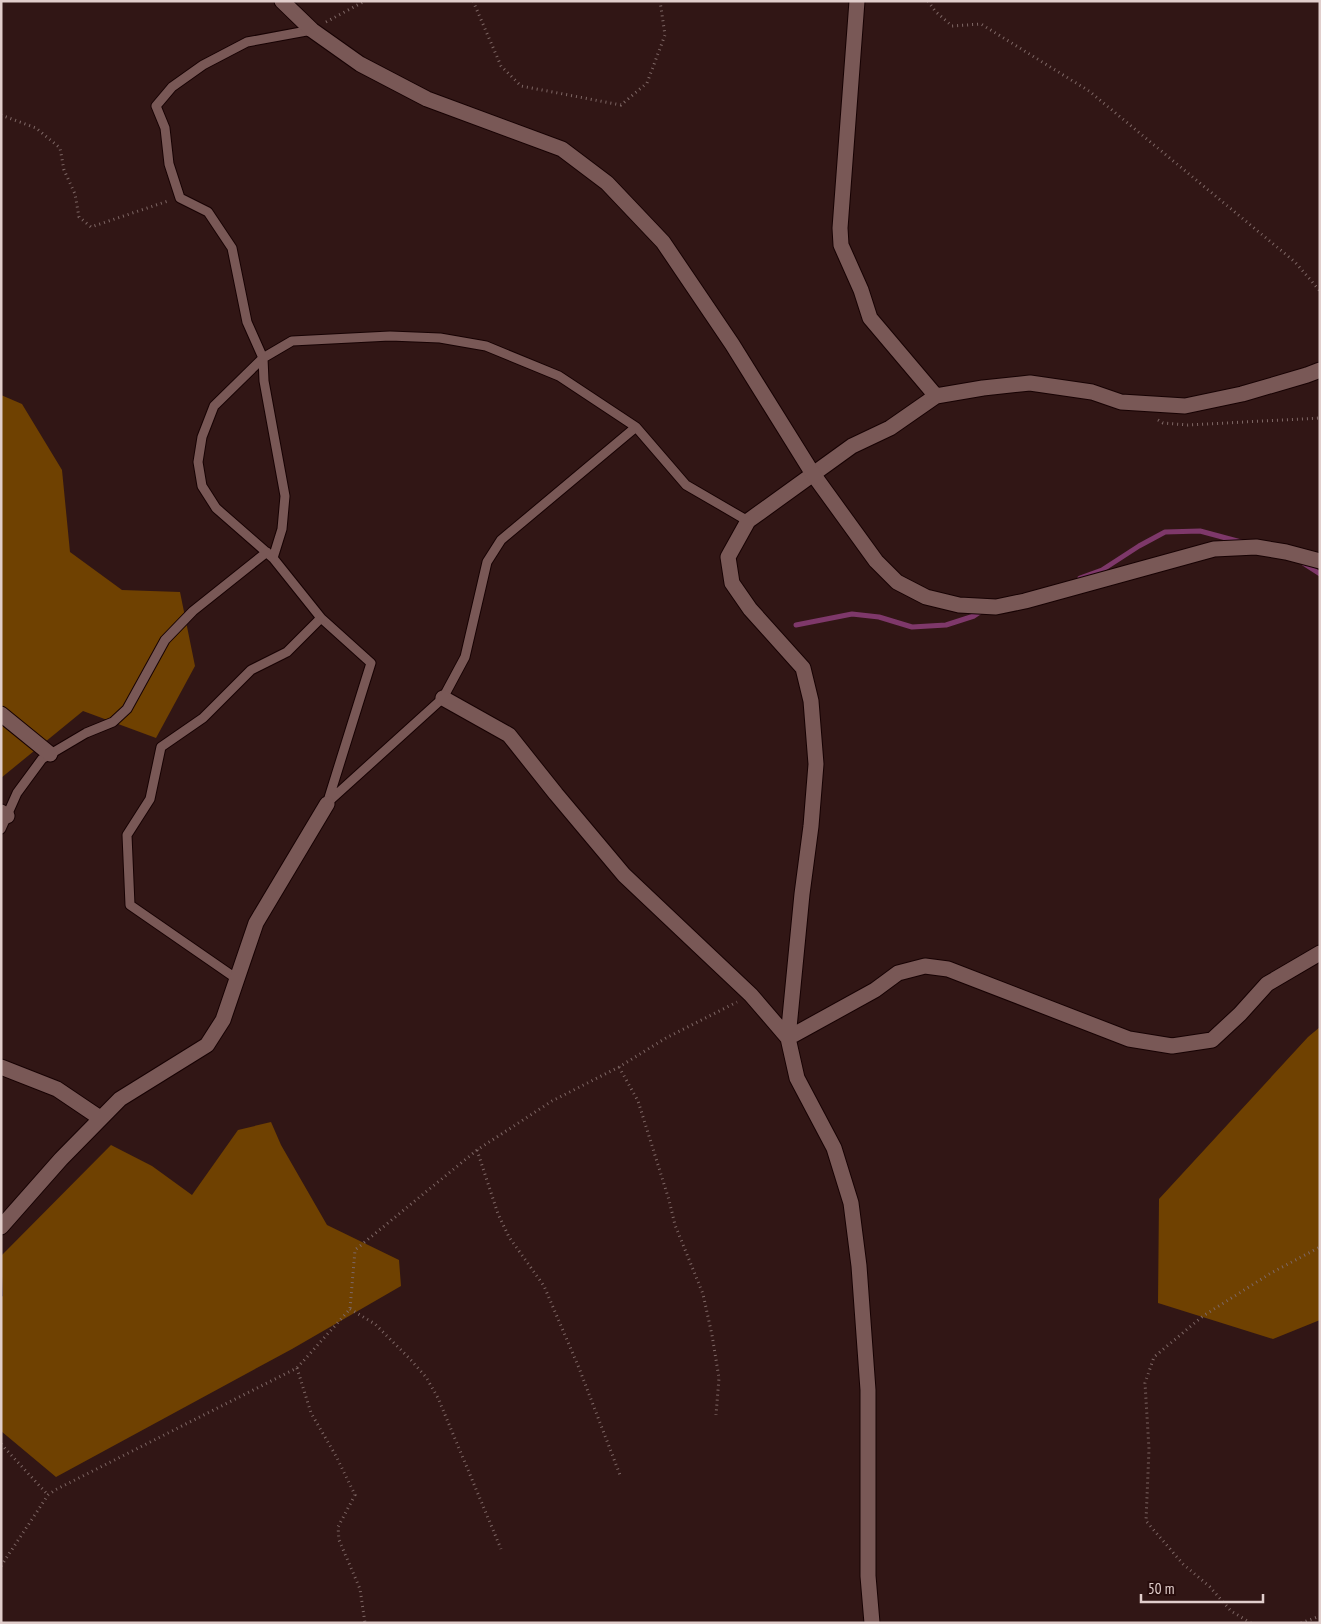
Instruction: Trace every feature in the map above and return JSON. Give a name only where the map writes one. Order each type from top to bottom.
[{"type":"street","points":[[282,1],[312,30],[360,64],[427,99],[562,148],[607,182],[663,242],[732,344],[813,474],[876,561],[897,582],[926,597],[959,605],[996,607],[1025,601],[1214,549],[1256,547],[1286,552],[1320,562]]},
{"type":"street","points":[[857,1],[840,218],[841,245],[861,290],[870,318],[936,396]]},
{"type":"street","points":[[872,1623],[868,1576],[868,1390],[859,1266],[852,1203],[834,1148],[797,1078],[788,1038],[816,764],[811,701],[803,668],[750,608],[732,583],[728,558],[748,521],[852,446],[890,428],[936,396],[1030,383],[1092,392],[1121,402],[1185,406],[1242,394],[1320,370]]},
{"type":"street","points":[[443,698],[509,735],[624,875],[751,995],[788,1038]]},
{"type":"street","points":[[1,714],[50,754]]},
{"type":"street","points":[[1,1227],[54,1166],[120,1099],[207,1045],[223,1020],[256,923],[327,804]]},
{"type":"street","points":[[788,1038],[875,990],[898,973],[925,966],[948,969],[1129,1039],[1172,1046],[1212,1040],[1240,1014],[1267,984],[1320,952]]},
{"type":"street","points":[[1,1067],[57,1089],[100,1118]]},
{"type":"lane","points":[[3,819],[17,793],[42,759],[86,733],[113,722],[127,709],[164,640],[193,611],[270,555],[282,529],[285,496],[264,381],[263,358],[247,322],[232,248],[208,212],[180,198],[169,164],[165,128],[156,106],[172,86],[203,65],[246,42],[312,30]]},
{"type":"lane","points":[[327,804],[370,662],[321,618],[270,555],[216,508],[202,486],[198,462],[202,437],[214,406],[263,358],[292,340],[390,336],[440,338],[486,346],[559,376],[636,427],[686,485],[748,521]]},
{"type":"lane","points":[[327,804],[443,698],[465,657],[487,562],[501,540],[636,427]]},
{"type":"lane","points":[[237,979],[130,905],[127,835],[150,799],[161,747],[203,718],[251,670],[287,652],[321,618]]},
{"type":"path","points":[[312,30],[365,1]]},
{"type":"path","points":[[473,1],[501,66],[521,86],[621,105],[647,83],[665,35],[660,1]]},
{"type":"path","points":[[928,1],[935,11],[952,26],[981,24],[1089,91],[1295,262],[1320,291]]},
{"type":"path","points":[[1,115],[36,128],[60,148],[64,170],[75,194],[79,217],[91,227],[180,198]]},
{"type":"path","points":[[1155,419],[1163,423],[1188,426],[1320,418]]},
{"type":"path","points":[[1,1566],[48,1495],[55,1490],[297,1368],[350,1309],[354,1250],[477,1150],[552,1101],[618,1067],[666,1038],[751,995]]},
{"type":"path","points":[[618,1067],[638,1101],[675,1225],[703,1294],[719,1378],[716,1414]]},
{"type":"path","points":[[477,1150],[498,1214],[509,1237],[544,1286],[579,1368],[620,1475]]},
{"type":"path","points":[[1250,1623],[1231,1611],[1210,1588],[1183,1564],[1146,1521],[1149,1449],[1144,1383],[1154,1357],[1203,1316],[1271,1272],[1320,1247]]},
{"type":"path","points":[[350,1309],[375,1324],[426,1377],[438,1398],[501,1548]]},
{"type":"path","points":[[297,1368],[311,1413],[356,1495],[338,1527],[339,1540],[360,1589],[365,1623]]},
{"type":"path","points":[[1,1444],[48,1495]]},
{"type":"path","points":[[1301,1623],[1320,1616]]},
{"type":"shaded area","points":[[1,395],[22,404],[62,470],[70,552],[122,590],[180,592],[195,666],[156,738],[83,711],[1,778]]},
{"type":"shaded area","points":[[1320,1027],[1320,1320],[1273,1339],[1158,1303],[1159,1199],[1308,1037]]},
{"type":"shaded area","points":[[271,1122],[281,1145],[327,1225],[399,1260],[401,1286],[292,1349],[56,1477],[1,1431],[1,1297],[3,1296],[1,1256],[111,1145],[152,1166],[192,1195],[238,1130]]},
{"type":"waterway","points":[[1080,578],[1102,570],[1165,532],[1200,531],[1241,542]]},
{"type":"waterway","points":[[1303,563],[1320,574]]},
{"type":"waterway","points":[[796,625],[852,614],[879,617],[912,627],[946,625],[974,616],[983,610]]}]
